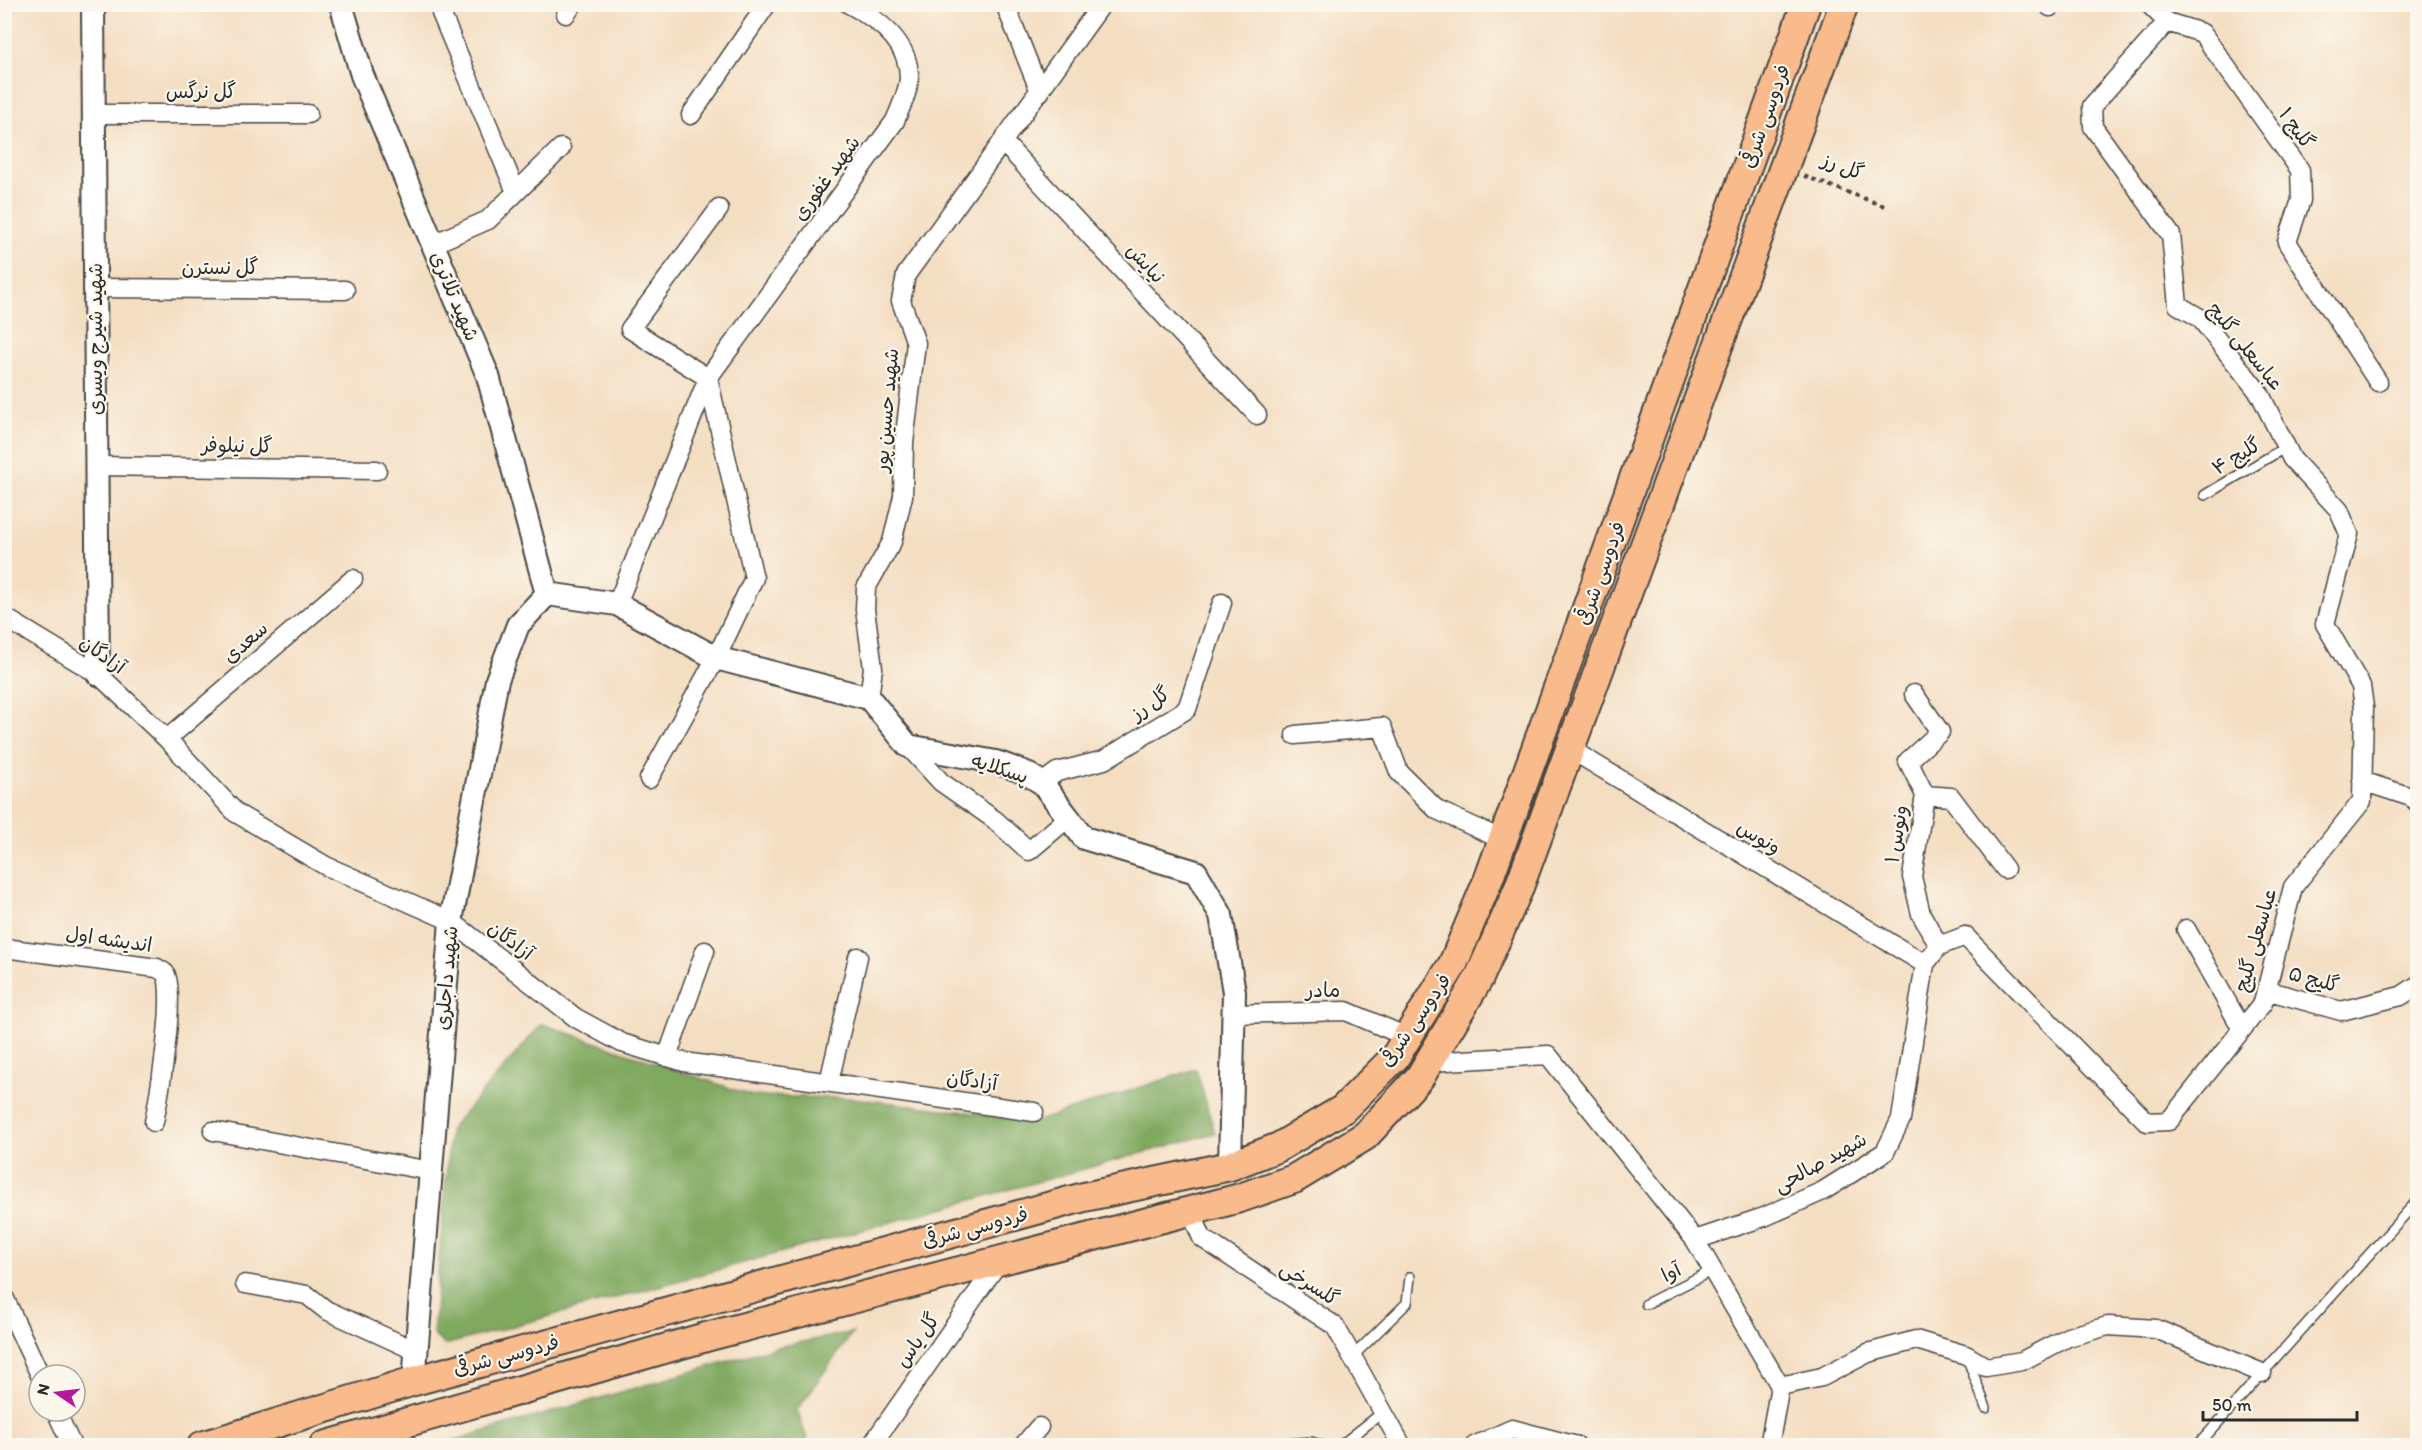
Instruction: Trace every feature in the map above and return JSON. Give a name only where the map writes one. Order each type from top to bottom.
[{"type":"main road","name":"فردوسی شرقی","points":[[202,1446],[414,1381],[1084,1197],[1230,1166],[1279,1147],[1343,1109],[1395,1057],[1453,964],[1503,840],[1806,4]]},
{"type":"main road","name":"فردوسی شرقی","points":[[340,1443],[706,1337],[1240,1198],[1294,1179],[1365,1136],[1420,1077],[1479,978],[1518,890],[1844,4]]},
{"type":"main road","points":[[699,1303],[706,1337]]},
{"type":"street","name":"شهید شیرج ویسری","points":[[93,4],[98,674]]},
{"type":"street","name":"شهید تلاتری","points":[[341,4],[362,75],[488,376],[548,594]]},
{"type":"street","points":[[691,115],[767,4]]},
{"type":"street","name":"شهید غفوری","points":[[617,604],[708,378],[895,121],[902,103],[909,77],[898,44],[873,16],[849,4]]},
{"type":"street","points":[[1005,4],[1040,92]]},
{"type":"street","name":"شهید حسین پور","points":[[869,698],[873,668],[865,609],[866,588],[892,542],[903,496],[904,443],[916,343],[901,301],[906,275],[1102,4]]},
{"type":"street","points":[[2149,4],[2167,22]]},
{"type":"street","points":[[441,13],[516,192]]},
{"type":"street","name":"گلیج ۱","points":[[2167,22],[2202,33],[2300,170],[2301,200],[2287,242],[2378,382]]},
{"type":"street","name":"عباسعلی گلیج","points":[[1939,946],[1965,936],[2147,1122],[2169,1121],[2263,1003],[2293,887],[2362,801],[2364,707],[2361,686],[2325,624],[2349,534],[2339,510],[2292,459],[2260,394],[2200,318],[2178,305],[2171,235],[2093,127],[2092,106],[2167,22]]},
{"type":"street","name":"گل نرگس","points":[[94,114],[308,114]]},
{"type":"street","name":"نیایش","points":[[1003,142],[1257,415]]},
{"type":"street","points":[[433,244],[488,220],[561,148]]},
{"type":"street","points":[[649,778],[716,658],[754,578],[708,378],[630,329],[719,209]]},
{"type":"street","name":"گل نسترن","points":[[95,288],[345,290]]},
{"type":"street","name":"گل نیلوفر","points":[[96,466],[377,470]]},
{"type":"street","name":"سعدی","points":[[167,739],[353,579]]},
{"type":"street","points":[[548,594],[617,604],[716,658],[869,698],[941,782],[995,820],[1029,851],[1068,818]]},
{"type":"street","name":"شهید داجلری","points":[[414,1381],[451,921],[497,680],[518,625],[548,594]]},
{"type":"street","name":"گل رز","points":[[1042,783],[1057,772],[1104,760],[1187,709],[1222,603]]},
{"type":"street","name":"آزادگان","points":[[4,617],[98,674],[167,739],[236,813],[326,866],[451,921],[576,1017],[622,1044],[667,1057],[1034,1112]]},
{"type":"street","name":"ونوس ۱","points":[[1914,694],[1940,732],[1908,762],[1925,795],[1912,877],[1921,914],[1939,946]]},
{"type":"street","points":[[1295,735],[1382,727],[1399,772],[1437,810],[1503,840]]},
{"type":"street","name":"پسکلایه","points":[[908,746],[996,762],[1024,772],[1042,783],[1084,838],[1196,872],[1221,915],[1234,992],[1230,1166]]},
{"type":"street","name":"ونوس","points":[[1570,749],[1925,964]]},
{"type":"street","points":[[2362,781],[2415,797]]},
{"type":"street","name":"ونوس ۱","points":[[1925,795],[1951,797],[2005,868]]},
{"type":"street","points":[[2186,929],[2242,1029]]},
{"type":"street","points":[[1925,964],[1939,946]]},
{"type":"street","name":"اندیشه اول","points":[[4,948],[158,968],[165,974],[168,988],[163,1075],[154,1122]]},
{"type":"street","points":[[667,1057],[705,951]]},
{"type":"street","points":[[829,1083],[858,957]]},
{"type":"street","name":"شهید صالحی","points":[[1695,1240],[1764,1217],[1823,1191],[1885,1152],[1901,1119],[1925,964]]},
{"type":"street","name":"گلیج ۵","points":[[2266,990],[2341,1011],[2401,996],[2418,985]]},
{"type":"street","name":"مادر","points":[[1234,1014],[1346,1011],[1407,1037]]},
{"type":"street","points":[[1429,1062],[1548,1055],[1695,1240],[1780,1386],[1769,1446]]},
{"type":"street","points":[[213,1131],[431,1171]]},
{"type":"street","name":"گلسرخی","points":[[1190,1210],[1202,1238],[1335,1326],[1402,1446]]},
{"type":"street","name":"گل یاس","points":[[871,1446],[1000,1260]]},
{"type":"street","points":[[245,1284],[307,1295],[326,1310],[416,1351]]},
{"type":"street","points":[[4,1297],[34,1363]]},
{"type":"street","points":[[1780,1386],[1822,1377],[1868,1353],[1916,1340],[1966,1355],[1986,1367],[2022,1361],[2068,1337],[2108,1326],[2156,1329],[2262,1373]]},
{"type":"street","points":[[61,1423],[72,1446]]},
{"type":"street","points":[[1023,1446],[1039,1427]]},
{"type":"street","points":[[1474,1446],[1512,1429],[1577,1446]]},
{"type":"lane","name":"گلیج ۴","points":[[2205,495],[2286,447]]},
{"type":"lane","points":[[2197,1446],[2418,1200]]},
{"type":"lane","name":"آوا","points":[[1646,1304],[1712,1271]]},
{"type":"lane","points":[[1352,1358],[1407,1303],[1410,1277]]},
{"type":"lane","points":[[1966,1355],[1986,1408]]},
{"type":"lane","points":[[1340,1446],[1383,1412]]},
{"type":"lane","points":[[1259,1446],[1311,1442],[1323,1446]]},
{"type":"path","name":"گل رز","points":[[1784,168],[1887,207]]},
{"type":"green space","points":[[542,1024],[753,1096],[852,1098],[1038,1121],[1196,1069],[1215,1133],[445,1345],[433,1335],[450,1129]]},
{"type":"green space","points":[[853,1332],[797,1410],[809,1445],[451,1445],[451,1441],[777,1347]]}]
